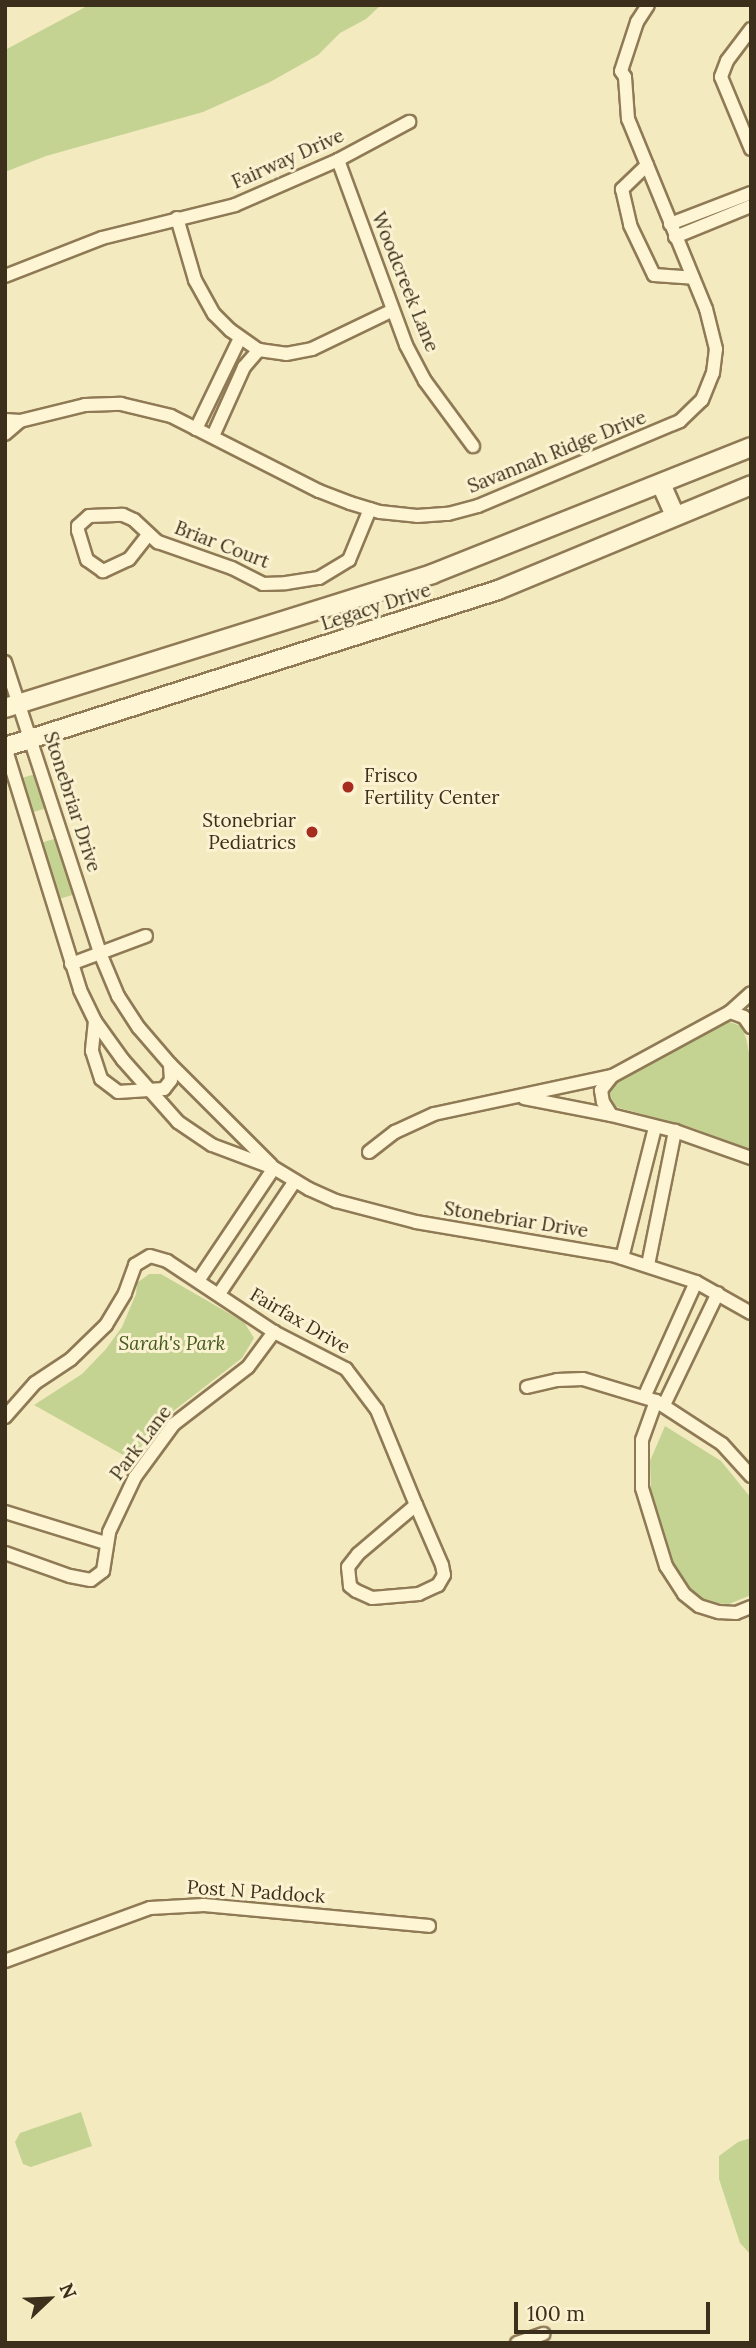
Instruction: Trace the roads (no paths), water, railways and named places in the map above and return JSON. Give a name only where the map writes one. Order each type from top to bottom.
[{"type":"main road","name":"Legacy Drive","points":[[12,706],[432,574],[751,447]]},
{"type":"main road","points":[[661,484],[675,515]]},
{"type":"main road","name":"Legacy Drive","points":[[5,747],[498,590],[751,485]]},
{"type":"street","name":"Savannah Ridge Drive","points":[[5,420],[20,421],[85,405],[121,404],[171,416],[319,491],[370,509],[417,516],[448,514],[478,506],[665,428],[693,411],[713,373],[715,336],[628,119],[625,77],[621,71],[638,22],[648,5]]},
{"type":"street","points":[[751,29],[727,61],[721,77],[751,149]]},
{"type":"street","name":"Fairway Drive","points":[[5,276],[102,238],[235,205],[338,160],[409,122]]},
{"type":"street","name":"Woodcreek Lane","points":[[338,160],[391,311],[425,381],[473,446]]},
{"type":"street","points":[[647,165],[622,189],[630,225],[654,275],[693,278]]},
{"type":"street","points":[[670,224],[751,193]]},
{"type":"street","points":[[675,237],[751,206]]},
{"type":"street","points":[[177,218],[195,281],[214,314],[240,338],[259,350],[286,354],[304,351],[391,311]]},
{"type":"street","points":[[196,429],[240,338]]},
{"type":"street","points":[[213,436],[244,367],[259,350]]},
{"type":"street","name":"Savannah Ridge Drive","points":[[5,434],[20,421]]},
{"type":"street","name":"Briar Court","points":[[148,535],[129,559],[103,571],[87,560],[78,526],[89,516],[114,514],[134,520],[158,542],[232,568],[263,584],[286,583],[319,578],[349,560],[370,509]]},
{"type":"street","name":"Stonebriar Drive","points":[[5,662],[12,706],[32,738],[100,953],[118,996],[139,1028],[170,1064],[274,1168]]},
{"type":"street","name":"Stonebriar Drive","points":[[5,747],[71,964],[94,1021],[177,1122],[199,1137],[274,1168],[336,1200],[415,1222],[622,1258],[648,1265],[696,1282],[751,1312]]},
{"type":"street","points":[[71,964],[146,936]]},
{"type":"street","points":[[369,1152],[395,1132],[434,1114],[482,1102],[520,1098],[612,1076],[730,1012],[751,993]]},
{"type":"street","points":[[730,1012],[744,1017],[751,1027]]},
{"type":"street","name":"Stonebriar Drive","points":[[94,1021],[92,1051],[101,1079],[118,1092],[150,1092]]},
{"type":"street","points":[[150,1092],[164,1089],[171,1080],[170,1064]]},
{"type":"street","points":[[611,1115],[603,1102],[601,1090],[612,1076]]},
{"type":"street","points":[[520,1098],[611,1115],[675,1131],[751,1158]]},
{"type":"street","points":[[622,1258],[655,1128]]},
{"type":"street","points":[[648,1265],[675,1131]]},
{"type":"street","points":[[198,1280],[274,1168]]},
{"type":"street","points":[[219,1294],[295,1181]]},
{"type":"street","name":"Fairfax Drive","points":[[5,1417],[35,1383],[71,1360],[106,1325],[125,1293],[138,1261],[150,1256],[167,1261],[274,1332],[346,1369],[377,1410],[442,1565],[444,1575],[438,1585],[419,1594],[372,1598],[356,1591],[351,1586],[348,1567],[416,1505]]},
{"type":"street","points":[[696,1282],[642,1440],[642,1488],[666,1566],[684,1594],[699,1606],[719,1612],[737,1613],[751,1607]]},
{"type":"street","points":[[655,1401],[718,1293]]},
{"type":"street","name":"Park Lane","points":[[5,1553],[70,1576],[91,1580],[103,1571],[106,1543],[135,1477],[174,1424],[248,1367],[274,1332]]},
{"type":"street","points":[[527,1387],[557,1380],[583,1379],[655,1401],[722,1444],[751,1476]]},
{"type":"street","points":[[5,1512],[106,1543]]},
{"type":"street","name":"Post N Paddock","points":[[5,1961],[150,1908],[204,1905],[429,1926]]},
{"type":"street","points":[[517,2343],[543,2334]]},
{"type":"place","name":"Frisco Fertility Center","points":[[348,787]]},
{"type":"place","name":"Stonebriar Pediatrics","points":[[312,832]]},
{"type":"park label","name":"Sarah's Park","points":[[172,1344]]}]
